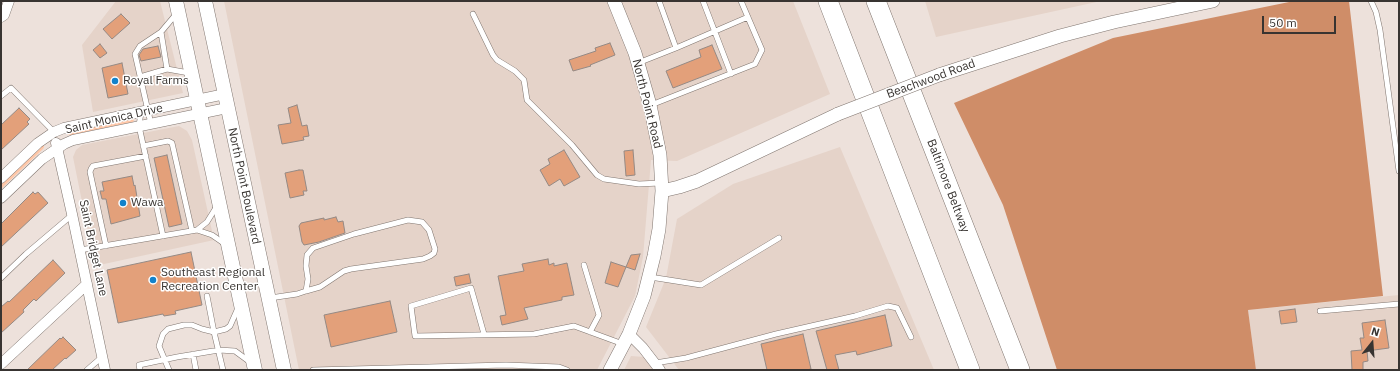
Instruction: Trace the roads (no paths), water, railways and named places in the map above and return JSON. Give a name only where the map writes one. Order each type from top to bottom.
[{"type":"highway","points":[[828,1],[970,370]]},
{"type":"highway","name":"Baltimore Beltway","points":[[876,1],[1020,370]]},
{"type":"main road","name":"North Point Boulevard","points":[[205,1],[284,370]]},
{"type":"main road","points":[[177,6],[255,368]]},
{"type":"street","points":[[1,17],[4,15],[9,1]]},
{"type":"street","name":"North Point Road","points":[[610,370],[638,312],[649,276],[659,229],[662,187],[660,155],[650,105],[638,63],[614,1]]},
{"type":"street","name":"Beachwood Road","points":[[662,187],[679,187],[697,181],[838,114],[939,75],[1060,36],[1114,22],[1213,1]]},
{"type":"street","name":"Saint Monica Drive","points":[[1,178],[38,143],[54,132],[64,128],[145,111],[199,106],[226,101]]},
{"type":"street","name":"Saint Monica Drive","points":[[1,198],[42,159],[57,148],[74,140],[151,124],[199,106]]},
{"type":"street","name":"Saint Bridget Lane","points":[[54,132],[105,370]]},
{"type":"street","points":[[1,364],[87,284]]},
{"type":"street","points":[[626,339],[643,348],[658,367]]},
{"type":"lane","points":[[659,1],[676,48]]},
{"type":"lane","points":[[703,1],[731,74]]},
{"type":"lane","points":[[650,105],[755,64],[762,50],[741,1]]},
{"type":"lane","points":[[1371,1],[1376,12],[1380,30],[1399,171]]},
{"type":"lane","points":[[151,124],[145,111],[135,54],[140,46],[161,32],[177,6]]},
{"type":"lane","points":[[473,14],[493,55],[497,60],[515,70],[524,80],[527,100],[572,145],[597,175],[604,179],[662,187]]},
{"type":"lane","points":[[638,63],[748,18]]},
{"type":"lane","points":[[161,32],[167,69]]},
{"type":"lane","points":[[140,77],[167,69],[192,73]]},
{"type":"lane","points":[[1,96],[11,88],[54,132]]},
{"type":"lane","points":[[145,111],[139,126],[162,236]]},
{"type":"lane","points":[[143,146],[168,141],[172,143],[195,230]]},
{"type":"lane","points":[[106,246],[90,172],[91,168],[93,166],[146,156]]},
{"type":"lane","points":[[80,250],[195,230],[207,222],[219,201]]},
{"type":"lane","points":[[1,278],[72,214]]},
{"type":"lane","points":[[269,299],[306,291],[320,287],[344,271],[351,269],[430,256],[434,253],[435,249],[429,230],[422,222],[408,220],[354,234],[313,248],[307,255],[306,266],[308,279],[306,291]]},
{"type":"lane","points":[[195,230],[212,235],[229,247]]},
{"type":"lane","points":[[649,276],[701,285],[779,238]]},
{"type":"lane","points":[[584,265],[599,315],[590,332]]},
{"type":"lane","points":[[484,334],[471,288],[410,306],[415,336],[534,334],[574,326],[590,332],[626,339]]},
{"type":"lane","points":[[207,296],[223,370]]},
{"type":"lane","points":[[169,370],[159,346],[163,334],[168,329],[184,324],[214,332],[226,328],[230,326],[240,301]]},
{"type":"lane","points":[[1320,311],[1399,304]]},
{"type":"lane","points":[[658,367],[699,354],[776,334],[855,316],[888,306],[897,308],[911,337]]},
{"type":"lane","points":[[140,370],[139,365],[219,350],[235,351],[255,368]]},
{"type":"lane","points":[[193,354],[196,370]]},
{"type":"lane","points":[[87,370],[102,357]]},
{"type":"lane","points":[[315,370],[506,365],[558,367],[567,370]]},
{"type":"place","name":"Royal Farms","points":[[115,81]]},
{"type":"place","name":"Wawa","points":[[123,203]]},
{"type":"place","name":"Southeast Regional Recreation Center","points":[[153,280]]}]
